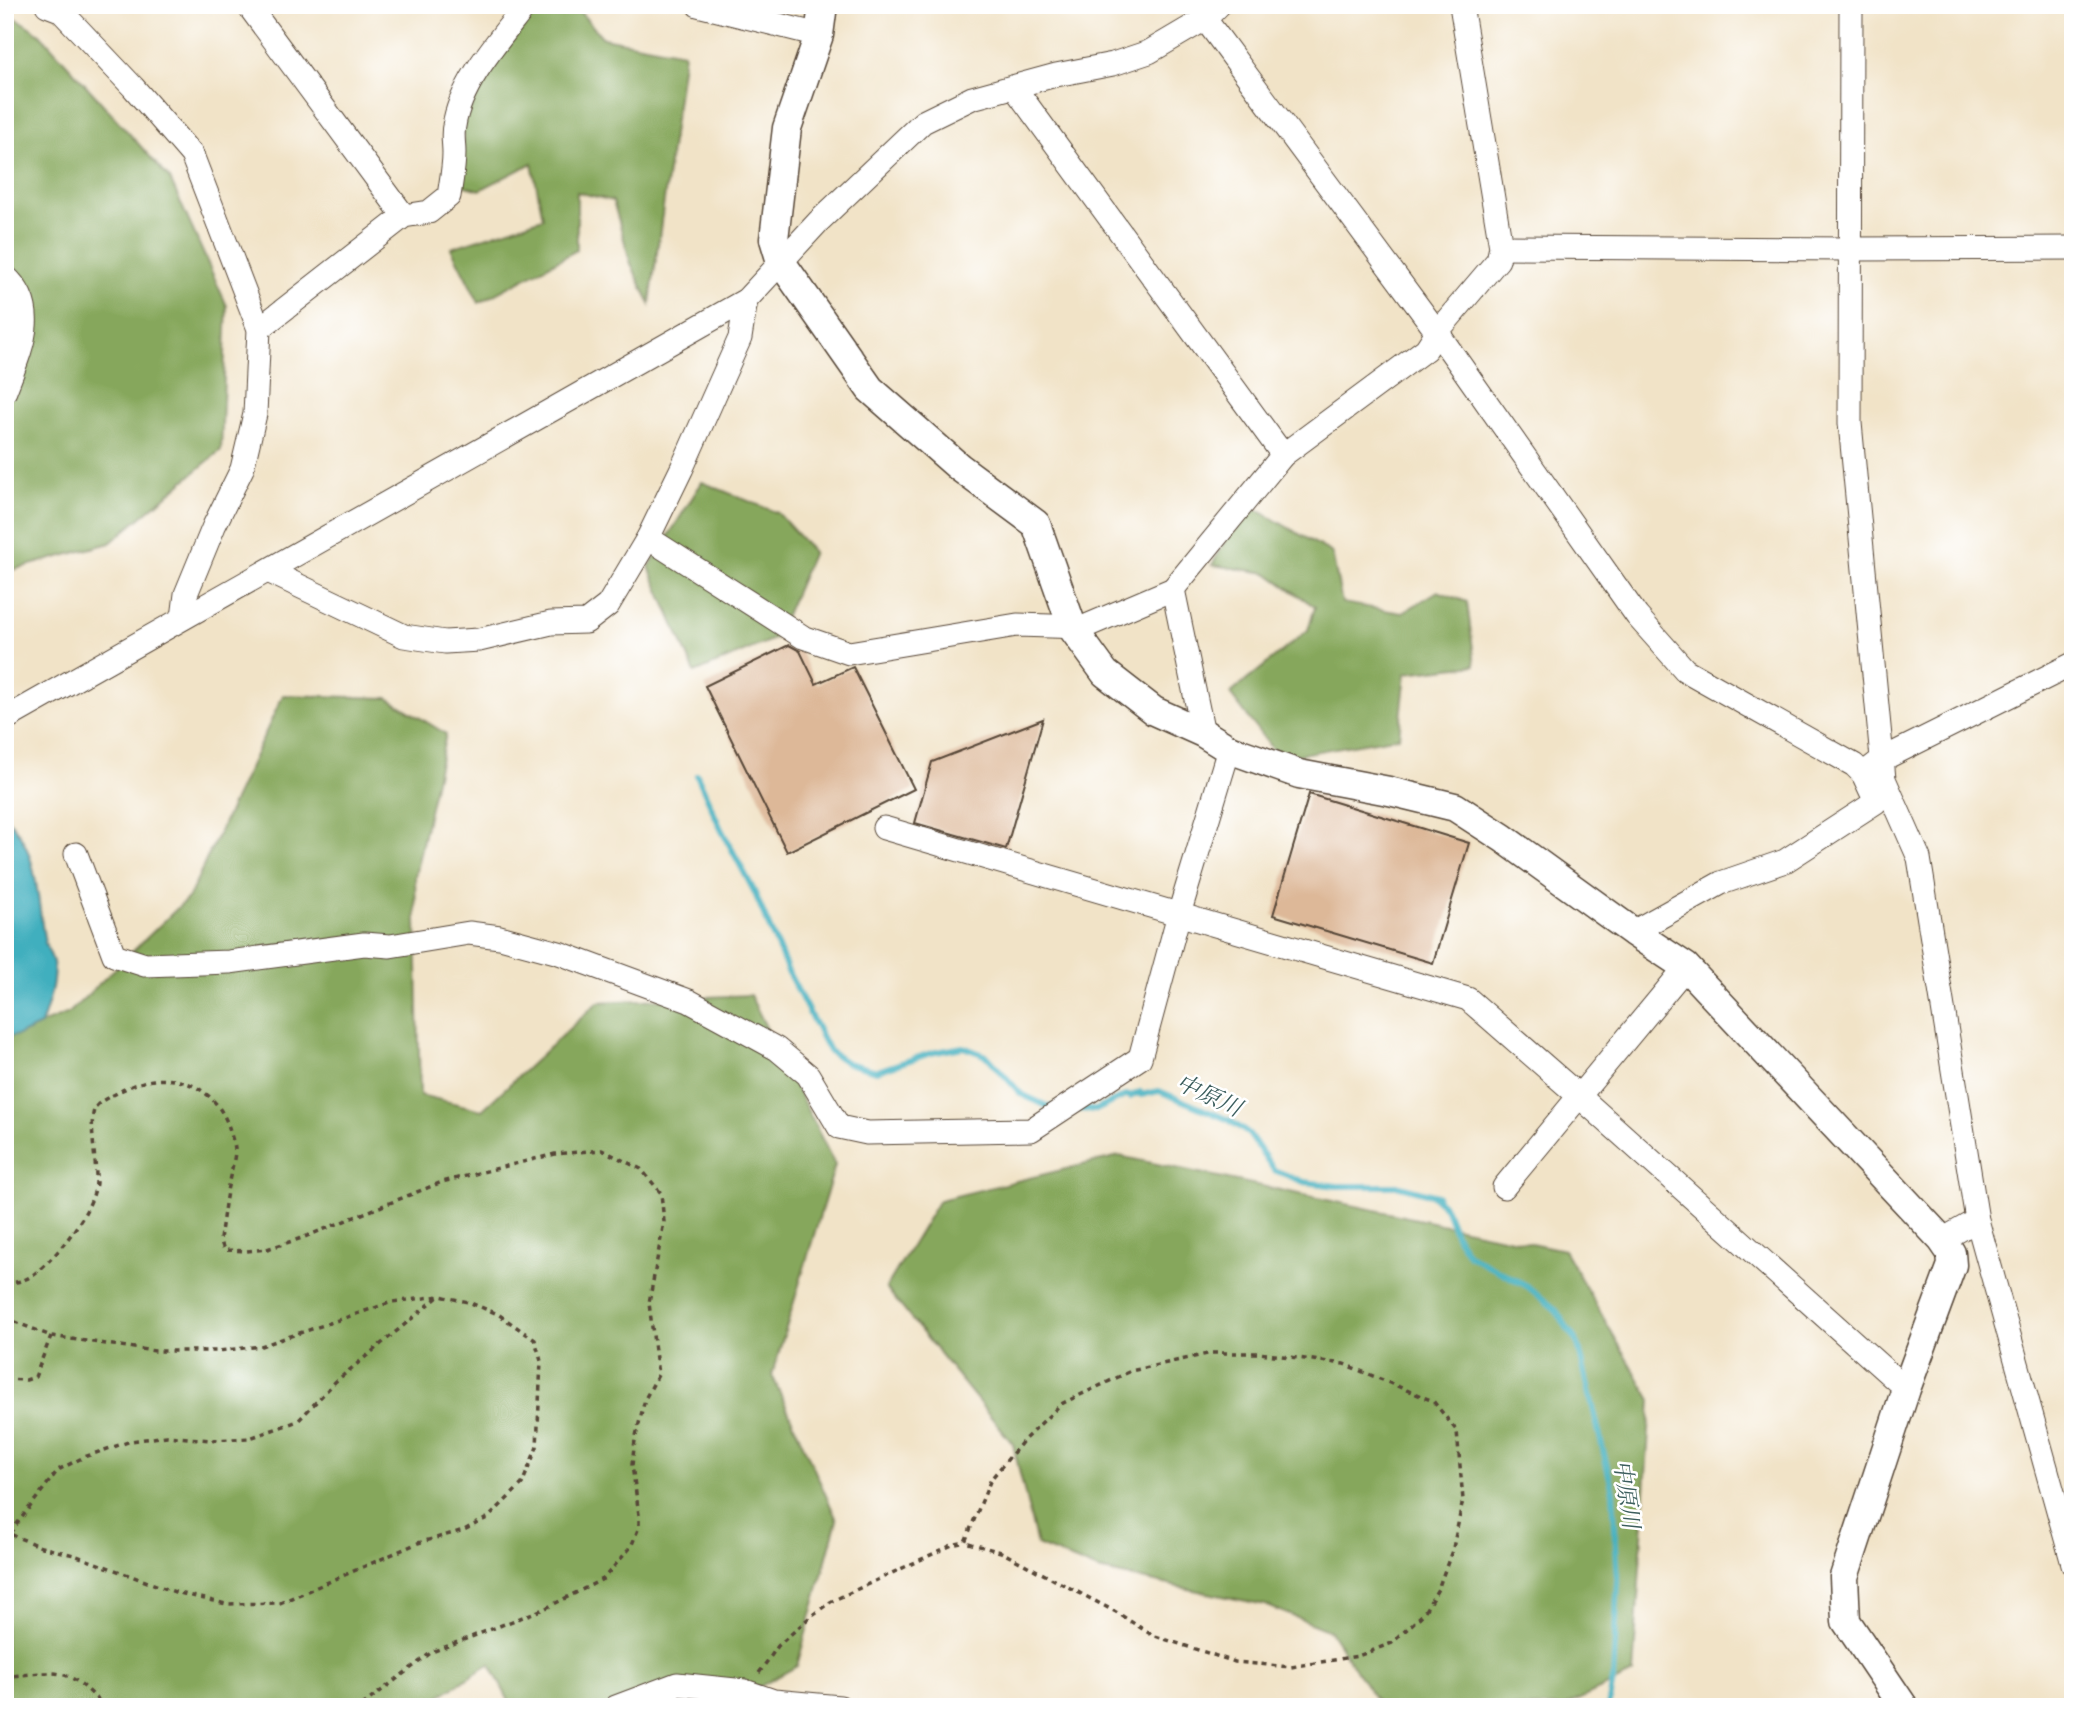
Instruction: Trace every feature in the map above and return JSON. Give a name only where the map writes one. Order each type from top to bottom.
[{"type":"street","points":[[247,5],[404,216]]},
{"type":"street","points":[[259,329],[404,216],[429,212],[449,196],[454,155],[453,127],[460,105],[498,41],[526,5]]},
{"type":"street","points":[[698,5],[819,35]]},
{"type":"street","points":[[822,5],[819,35],[787,128],[774,239],[781,262],[870,389],[959,467],[1036,524],[1073,629],[1105,673],[1154,712],[1203,733],[1229,749],[1299,774],[1455,807],[1503,838],[1686,967],[1942,1240],[1951,1253],[1952,1265],[1906,1389],[1844,1577],[1846,1621],[1904,1707]]},
{"type":"street","points":[[648,538],[803,637],[849,653],[1017,625],[1073,629],[1084,627],[1173,589],[1283,455],[1426,349],[1437,332],[1498,260],[1501,247],[1461,5]]},
{"type":"street","points":[[1851,5],[1850,424],[1881,760],[1884,779],[1919,858],[1978,1220],[2073,1564]]},
{"type":"street","points":[[57,7],[133,87],[192,155],[259,329],[255,414],[242,469],[214,526],[186,594],[183,618]]},
{"type":"street","points":[[5,719],[746,300],[819,221],[923,122],[972,98],[1056,75],[1113,64],[1149,52],[1212,12],[1637,616],[1685,670],[1854,765],[1863,774],[1876,802],[1785,861],[1721,883],[1633,932]]},
{"type":"street","points":[[1014,87],[1283,455]]},
{"type":"street","points":[[1501,247],[2073,247]]},
{"type":"street","points":[[5,276],[17,287],[25,302],[26,325],[5,391]]},
{"type":"street","points":[[268,571],[404,636],[445,642],[479,640],[551,623],[586,622],[608,605],[648,538],[740,338],[746,300]]},
{"type":"street","points":[[1173,589],[1203,733]]},
{"type":"street","points":[[1863,774],[1881,760],[2073,664]]},
{"type":"street","points":[[76,854],[114,954],[145,965],[229,962],[364,944],[390,946],[469,933],[500,937],[559,953],[689,1001],[777,1049],[808,1075],[839,1126],[867,1133],[1031,1130],[1140,1058],[1179,914],[1229,749]]},
{"type":"street","points":[[884,828],[1468,999],[1906,1389]]},
{"type":"street","points":[[1504,1187],[1686,967]]},
{"type":"street","points":[[1942,1240],[1978,1220]]},
{"type":"street","points":[[616,1707],[677,1684],[745,1691],[774,1701],[840,1707]]},
{"type":"path","points":[[5,1283],[24,1280],[42,1268],[68,1237],[91,1202],[96,1185],[96,1156],[91,1119],[96,1106],[131,1085],[156,1080],[182,1080],[201,1090],[215,1101],[227,1119],[235,1150],[220,1239],[224,1250],[267,1249],[302,1238],[442,1182],[555,1154],[602,1150],[641,1169],[661,1193],[664,1222],[649,1303],[658,1375],[645,1399],[635,1440],[632,1465],[639,1527],[631,1547],[603,1579],[546,1608],[432,1652],[360,1707]]},
{"type":"path","points":[[5,1318],[51,1336],[155,1352],[218,1351],[261,1346],[392,1302],[440,1296],[468,1302],[498,1314],[535,1340],[541,1361],[537,1447],[522,1484],[489,1517],[464,1530],[418,1543],[280,1603],[226,1604],[175,1592],[74,1555],[41,1547],[7,1532],[58,1470],[84,1457],[131,1441],[167,1436],[211,1440],[250,1438],[298,1421],[335,1382],[440,1296]]},
{"type":"path","points":[[5,1379],[26,1380],[35,1377],[51,1336]]},
{"type":"path","points":[[745,1691],[778,1646],[832,1601],[952,1545],[965,1542],[1001,1552],[1116,1612],[1152,1635],[1236,1662],[1291,1667],[1358,1656],[1392,1643],[1423,1614],[1437,1589],[1453,1548],[1463,1500],[1457,1431],[1433,1401],[1344,1364],[1259,1353],[1212,1353],[1131,1371],[1061,1404],[1024,1440],[991,1479],[965,1542]]},
{"type":"path","points":[[5,1680],[10,1676],[59,1672],[83,1683],[105,1707]]},
{"type":"green space","points":[[538,5],[574,5],[603,38],[684,53],[650,304],[631,264],[613,201],[577,192],[577,250],[479,303],[451,248],[543,218],[532,163],[480,190],[461,185],[464,120],[493,62]]},
{"type":"green space","points":[[5,11],[40,34],[170,179],[227,306],[221,450],[110,543],[5,572]]},
{"type":"green space","points":[[702,482],[778,513],[813,552],[776,638],[695,673],[649,567]]},
{"type":"green space","points":[[1256,509],[1332,553],[1342,603],[1402,613],[1438,591],[1467,602],[1475,665],[1406,673],[1399,737],[1279,758],[1230,694],[1308,630],[1315,607],[1267,573],[1212,565],[1228,536]]},
{"type":"green space","points":[[283,695],[388,698],[446,734],[415,876],[420,1095],[482,1110],[598,1002],[750,995],[835,1165],[772,1375],[837,1520],[797,1666],[723,1707],[512,1707],[490,1664],[422,1707],[5,1707],[5,1038],[69,1013],[189,897]]},
{"type":"green space","points":[[1119,1156],[1564,1250],[1651,1400],[1633,1674],[1563,1707],[1380,1707],[1330,1631],[1265,1605],[1098,1570],[1037,1545],[1013,1444],[886,1288],[939,1200]]},
{"type":"water","points":[[5,817],[25,844],[31,859],[45,942],[54,969],[41,1025],[19,1035],[5,1037]]},
{"type":"building","points":[[789,645],[800,651],[816,684],[853,667],[914,789],[787,852],[705,686]]},
{"type":"building","points":[[1043,719],[1006,849],[915,823],[932,762]]},
{"type":"building","points":[[1309,794],[1469,843],[1433,963],[1273,915]]},
{"type":"waterway","name":"中原川","points":[[697,775],[721,829],[754,891],[789,974],[829,1051],[847,1063],[877,1071],[931,1053],[963,1047],[987,1056],[1021,1094],[1049,1107],[1055,1107]]},
{"type":"waterway","name":"中原川","points":[[1076,1109],[1096,1110],[1127,1095],[1130,1097],[1140,1092],[1141,1095],[1159,1091],[1229,1120],[1249,1134],[1274,1170],[1304,1182],[1337,1186],[1400,1186],[1437,1196],[1434,1197],[1445,1207],[1456,1236],[1469,1255],[1527,1286],[1555,1309],[1578,1344],[1613,1492],[1618,1580],[1613,1680],[1608,1707]]}]
